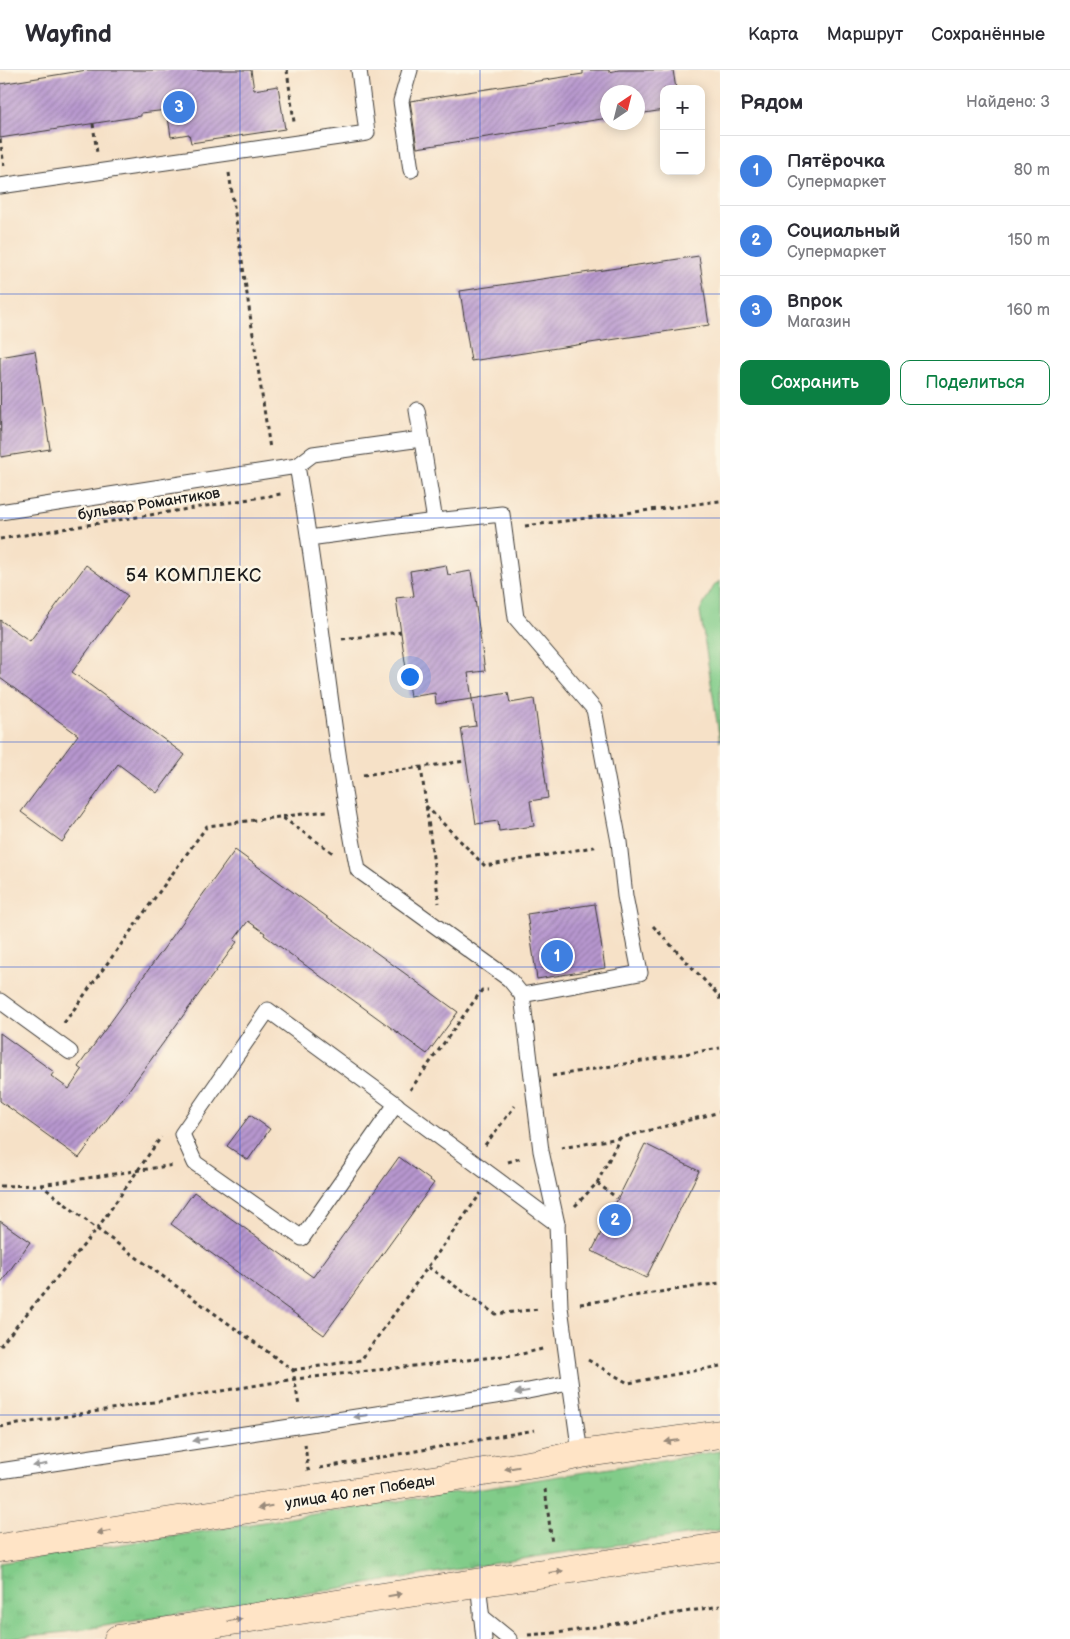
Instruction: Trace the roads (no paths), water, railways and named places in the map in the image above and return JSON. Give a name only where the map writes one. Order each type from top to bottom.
[{"type":"street","name":"улица 40 лет Победы","points":[[0,1548],[541,1463],[580,1454],[720,1434]]},
{"type":"street","points":[[118,1639],[478,1582],[720,1547]]},
{"type":"lane","points":[[0,186],[367,133],[358,70]]},
{"type":"lane","points":[[410,70],[401,101],[411,170]]},
{"type":"lane","points":[[417,410],[435,521]]},
{"type":"lane","points":[[0,512],[297,466],[313,454],[421,439]]},
{"type":"lane","points":[[297,466],[309,538],[345,808],[358,870],[508,979],[522,995],[534,1079],[541,1151],[557,1224],[560,1307],[580,1454]]},
{"type":"lane","points":[[309,538],[502,514],[516,618],[594,709],[619,842],[625,896],[640,973],[522,995]]},
{"type":"lane","points":[[0,1001],[70,1052]]},
{"type":"lane","points":[[397,1105],[302,1238],[195,1162],[182,1134],[268,1010],[397,1105],[473,1161],[557,1224]]},
{"type":"lane","points":[[0,1471],[528,1391],[569,1383]]},
{"type":"lane","points":[[478,1582],[484,1639]]},
{"type":"lane","points":[[481,1616],[510,1639]]},
{"type":"place","name":"Впрок","points":[[179,107]]},
{"type":"place","name":"Пятёрочка","points":[[557,956]]},
{"type":"place","name":"Социальный","points":[[615,1220]]},
{"type":"district","name":"54 КОМПЛЕКС","points":[[194,575]]}]
